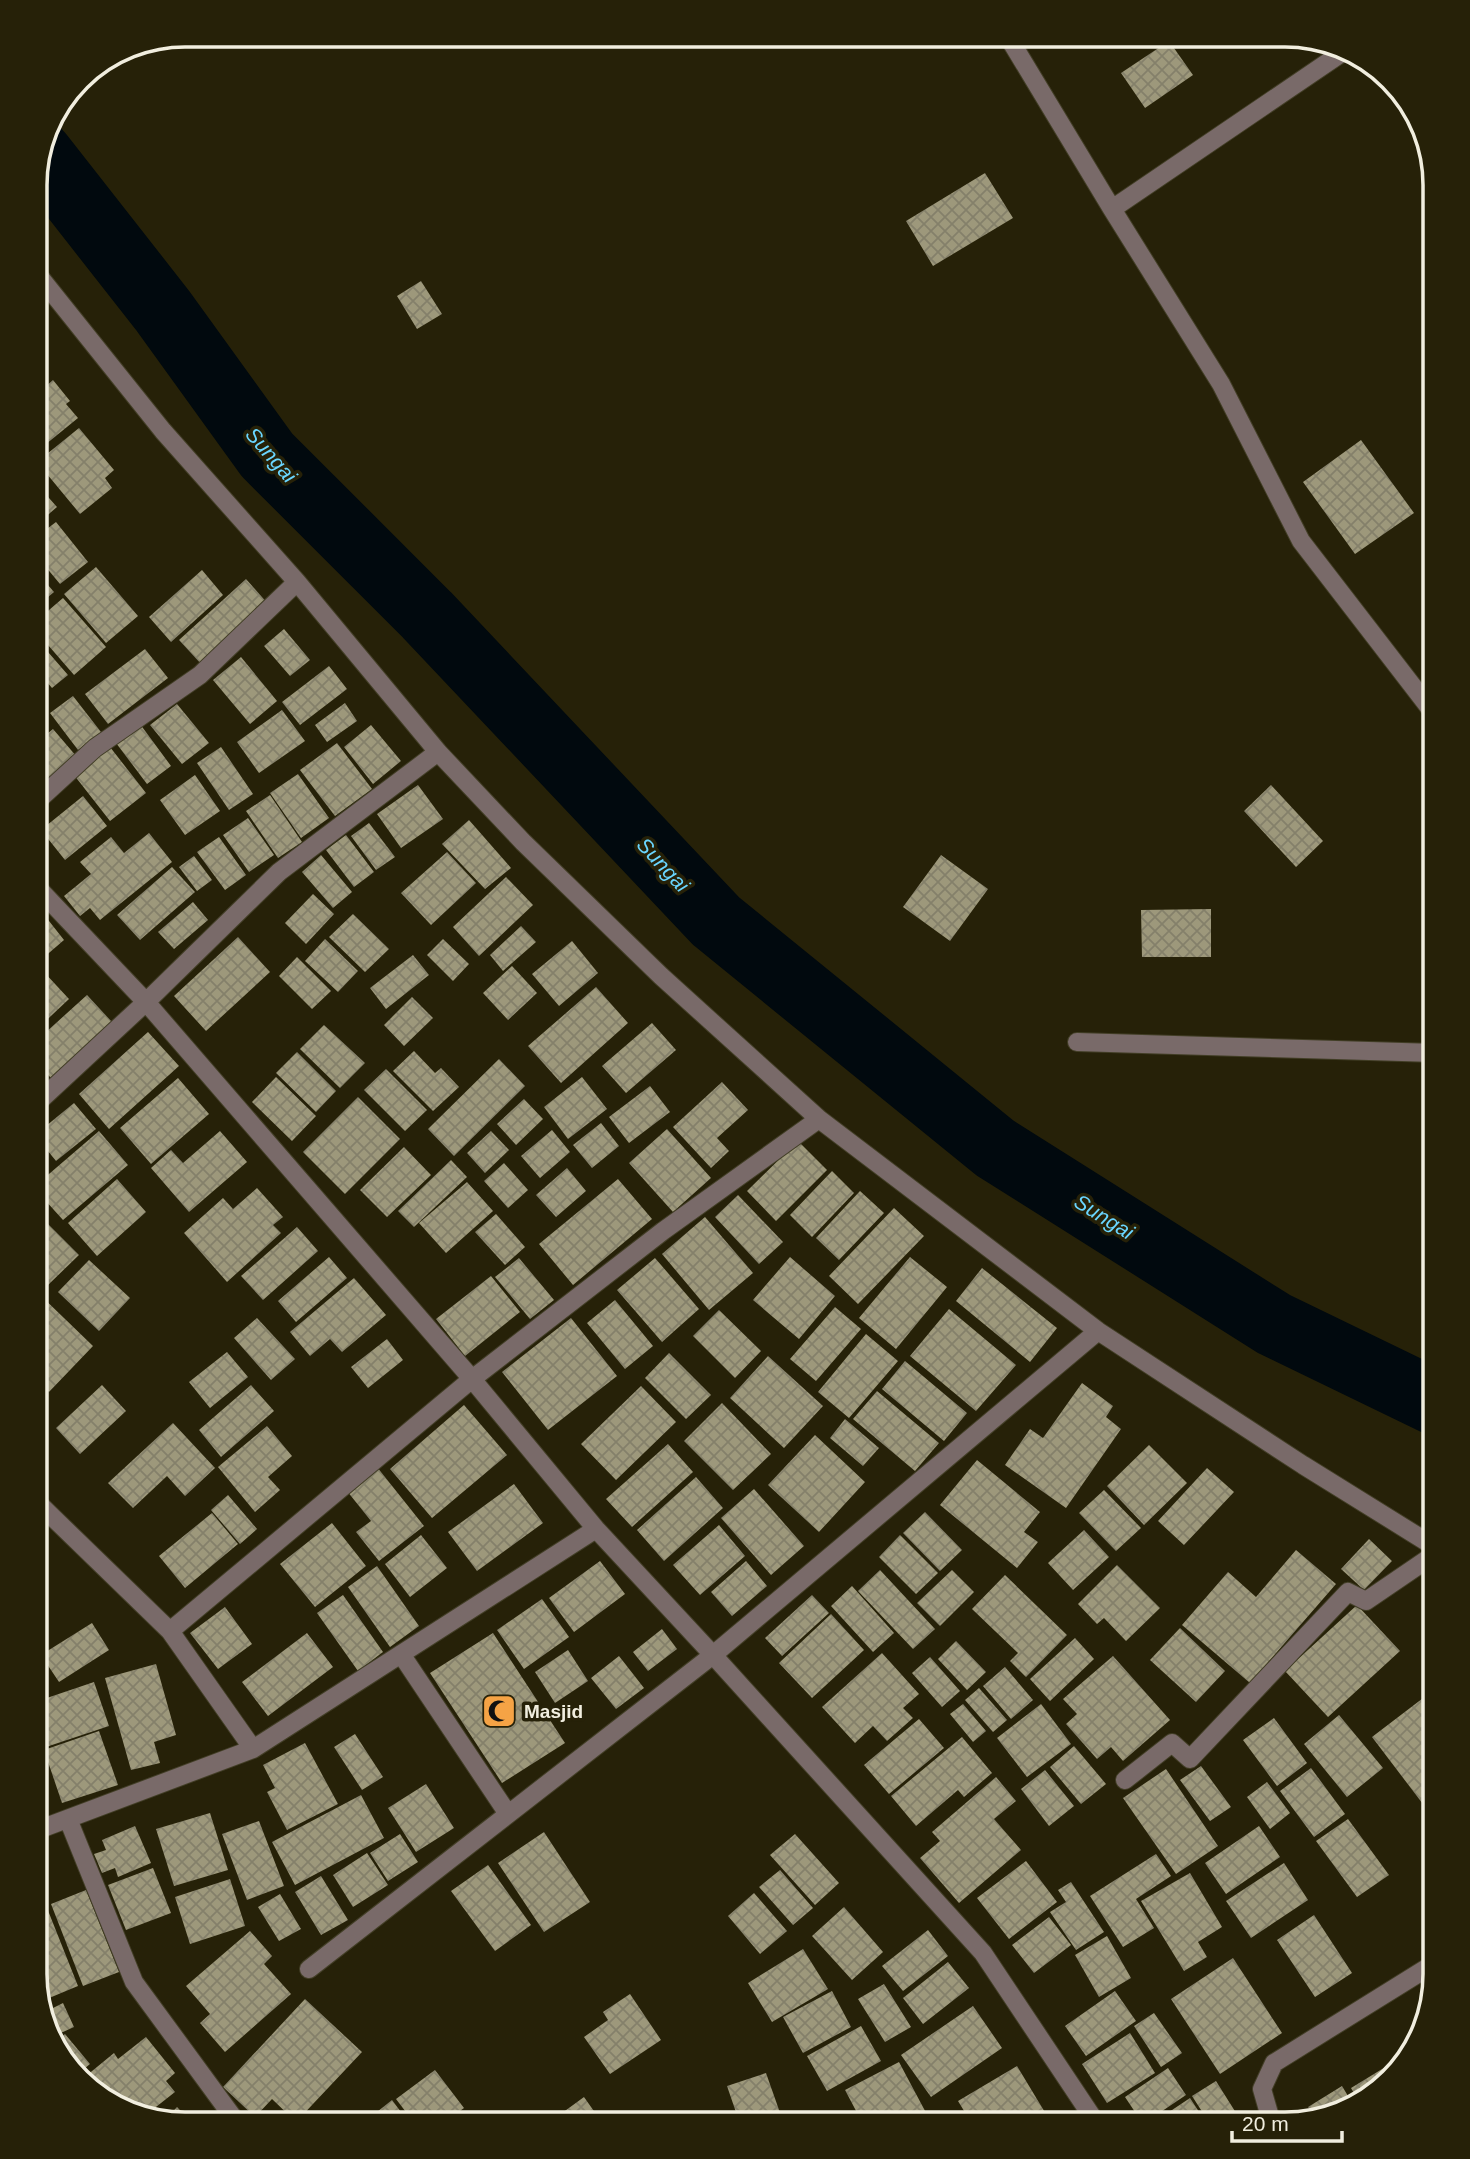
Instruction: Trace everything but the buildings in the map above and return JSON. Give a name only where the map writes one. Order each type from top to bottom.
[{"type":"street","points":[[1015,48],[1221,384],[1301,541],[1423,699]]},
{"type":"street","points":[[1112,209],[1335,57]]},
{"type":"street","points":[[48,287],[163,431],[297,582],[438,752],[523,842],[661,976],[819,1119],[1098,1331],[1303,1465],[1423,1539]]},
{"type":"street","points":[[48,791],[95,748],[200,675],[297,582]]},
{"type":"street","points":[[47,1093],[279,872],[438,752]]},
{"type":"street","points":[[48,898],[146,1002],[472,1379],[596,1529],[713,1654],[983,1953],[1089,2112]]},
{"type":"street","points":[[1077,1042],[1423,1049]]},
{"type":"street","points":[[170,1631],[472,1379],[663,1231],[819,1119]]},
{"type":"street","points":[[309,1969],[713,1654],[1098,1331]]},
{"type":"street","points":[[47,1512],[170,1631],[253,1749]]},
{"type":"street","points":[[47,1827],[253,1749],[596,1529]]},
{"type":"street","points":[[1125,1780],[1172,1743],[1190,1759],[1348,1592],[1366,1601],[1423,1562]]},
{"type":"street","points":[[401,1654],[508,1814]]},
{"type":"street","points":[[68,1819],[134,1982],[229,2111]]},
{"type":"street","points":[[1269,2112],[1262,2089],[1274,2063],[1423,1970]]},
{"type":"waterway","name":"Sungai","points":[[49,166],[163,311],[267,455],[427,615],[716,921],[995,1148],[1274,1324],[1423,1396]]},
{"type":"place","name":"Masjid","points":[[499,1711]]}]
